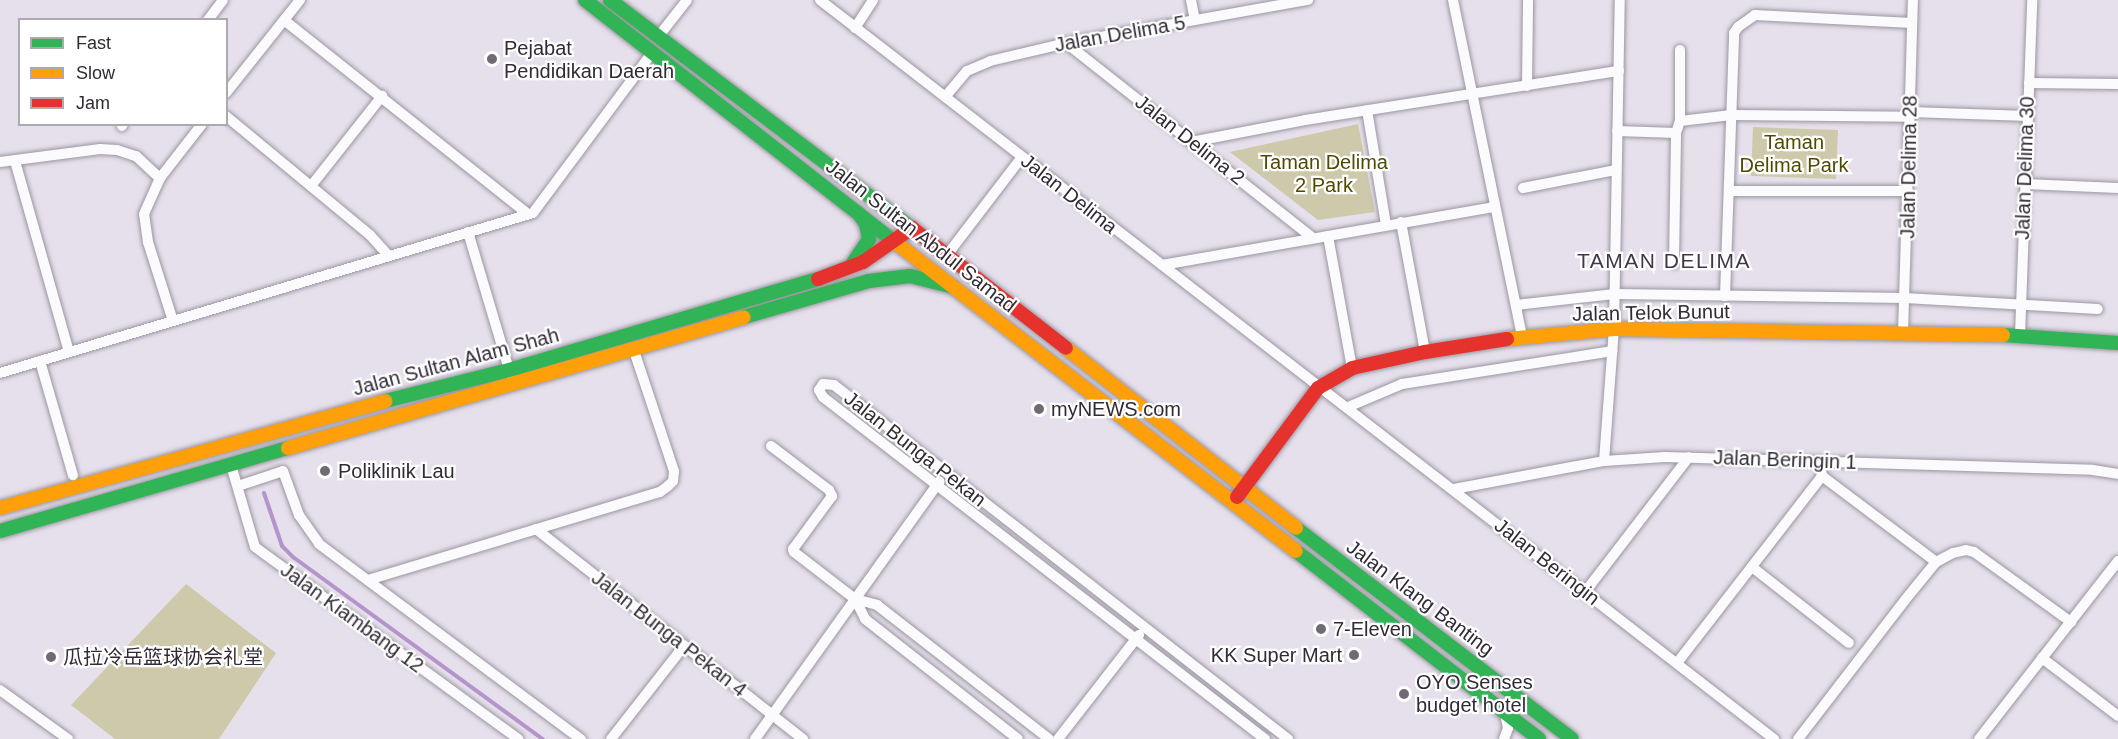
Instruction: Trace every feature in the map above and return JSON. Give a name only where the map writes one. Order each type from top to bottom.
[{"type":"main road","name":"Jalan Sultan Abdul Samad","points":[[585,0],[1233,503]]},
{"type":"main road","name":"Jalan Sultan Abdul Samad","points":[[610,0],[928,240],[1244,488]]},
{"type":"main road","points":[[847,269],[864,250],[869,239],[866,224],[858,213]]},
{"type":"main road","name":"Jalan Sultan Alam Shah","points":[[0,508],[335,414],[509,370],[847,269],[895,242],[912,228]]},
{"type":"main road","points":[[869,281],[928,240]]},
{"type":"main road","points":[[869,281],[910,276],[954,287]]},
{"type":"main road","name":"Jalan Sultan Alam Shah","points":[[0,531],[869,281]]},
{"type":"main road","name":"Jalan Telok Bunut","points":[[1233,503],[1318,388],[1352,368],[1425,352],[1522,337],[1614,329],[2020,335],[2118,343]]},
{"type":"main road","name":"Jalan Klang Banting","points":[[1244,488],[1572,739]]},
{"type":"main road","name":"Jalan Klang Banting","points":[[1233,503],[1536,738]]},
{"type":"street","points":[[210,18],[223,0]]},
{"type":"street","points":[[228,90],[300,0]]},
{"type":"street","points":[[658,38],[687,0]]},
{"type":"street","name":"Jalan Delima","points":[[820,0],[1318,388]]},
{"type":"street","points":[[855,28],[873,0]]},
{"type":"street","points":[[1191,0],[1195,20]]},
{"type":"street","name":"Jalan Delima 5","points":[[945,97],[967,71],[980,64],[1066,43],[1308,0]]},
{"type":"street","points":[[1453,0],[1522,337]]},
{"type":"street","points":[[1527,86],[1528,0]]},
{"type":"street","points":[[1604,461],[1614,329],[1620,0]]},
{"type":"street","name":"Jalan Delima 28","points":[[1903,334],[1913,0]]},
{"type":"street","name":"Jalan Delima 30","points":[[2020,335],[2032,0]]},
{"type":"street","points":[[1725,296],[1734,33],[1744,20],[1755,15],[1912,23]]},
{"type":"street","points":[[284,20],[528,214]]},
{"type":"street","name":"Jalan Delima 2","points":[[1066,43],[1313,238]]},
{"type":"street","points":[[1674,263],[1676,134],[1680,121],[1680,50]]},
{"type":"street","points":[[0,373],[533,213],[652,53]]},
{"type":"street","points":[[1191,142],[1367,110],[1619,71]]},
{"type":"street","points":[[2029,83],[2118,84]]},
{"type":"street","points":[[311,186],[382,96]]},
{"type":"street","points":[[1367,110],[1386,225]]},
{"type":"street","points":[[1680,121],[1732,115],[2028,116]]},
{"type":"street","points":[[228,118],[370,235],[389,256]]},
{"type":"street","points":[[173,321],[144,224],[148,201],[160,178],[200,126]]},
{"type":"street","points":[[1617,131],[1676,134]]},
{"type":"street","points":[[0,162],[100,149],[117,150],[136,156],[160,178]]},
{"type":"street","points":[[947,255],[1022,157]]},
{"type":"street","points":[[15,161],[69,352]]},
{"type":"street","points":[[1523,188],[1616,170]]},
{"type":"street","points":[[2025,184],[2118,188]]},
{"type":"street","points":[[1729,191],[1908,190]]},
{"type":"street","points":[[1162,265],[1496,207]]},
{"type":"street","points":[[1401,222],[1425,352]]},
{"type":"street","points":[[468,232],[513,385]]},
{"type":"street","points":[[1328,236],[1352,368]]},
{"type":"street","points":[[1516,305],[1614,294],[1905,298],[2098,309]]},
{"type":"street","points":[[368,580],[660,492],[673,481],[674,471],[633,348]]},
{"type":"street","points":[[1348,407],[1402,384],[1551,358],[1612,351]]},
{"type":"street","points":[[40,361],[73,475]]},
{"type":"street","name":"Jalan Bunga Pekan","points":[[1265,739],[823,397],[819,390],[823,384],[834,385],[1288,739]]},
{"type":"street","name":"Jalan Beringin","points":[[1318,388],[1348,407],[1774,739]]},
{"type":"street","points":[[771,446],[829,490],[832,495],[793,549],[794,552],[855,599],[876,605],[1049,739]]},
{"type":"street","points":[[1585,592],[1689,457]]},
{"type":"street","name":"Jalan Beringin 1","points":[[1454,489],[1604,461],[1689,457],[2093,470],[2118,474]]},
{"type":"street","points":[[1677,663],[1822,476],[1820,461]]},
{"type":"street","name":"Jalan Kiambang 12","points":[[231,465],[255,547],[518,739]]},
{"type":"street","points":[[238,486],[283,471],[299,515],[319,544],[581,739]]},
{"type":"street","points":[[755,739],[945,473]]},
{"type":"street","points":[[1822,476],[1936,562]]},
{"type":"street","name":"Jalan Bunga Pekan 4","points":[[536,529],[803,739]]},
{"type":"street","points":[[1798,739],[1936,562],[1953,553],[1966,550],[1974,552],[2071,622]]},
{"type":"street","points":[[1979,739],[2118,561]]},
{"type":"street","points":[[1752,567],[1849,643]]},
{"type":"street","points":[[855,599],[865,620],[1018,739]]},
{"type":"street","points":[[1058,739],[1144,628]]},
{"type":"street","points":[[612,739],[684,646]]},
{"type":"street","points":[[2042,658],[2118,716]]},
{"type":"street","points":[[0,690],[68,739]]},
{"type":"street","points":[[1504,712],[1508,728],[1504,739]]},
{"type":"green space","name":"Taman Delima 2 Park","points":[[1358,124],[1375,212],[1318,220],[1230,152]]},
{"type":"green space","name":"Taman Delima Park","points":[[1753,127],[1838,130],[1836,179],[1751,176]]},
{"type":"green space","points":[[186,584],[276,653],[219,739],[115,739],[71,705]]},
{"type":"waterway","points":[[264,493],[282,546],[293,557],[543,739]]},
{"type":"traffic: fast","points":[[585,0],[895,242]]},
{"type":"traffic: fast","points":[[610,0],[912,228]]},
{"type":"traffic: fast","points":[[853,263],[869,239],[866,224],[858,213]]},
{"type":"traffic: fast","points":[[744,317],[869,281],[910,276],[954,287]]},
{"type":"traffic: fast","points":[[385,401],[509,370],[818,279]]},
{"type":"traffic: fast","points":[[2003,335],[2118,343]]},
{"type":"traffic: fast","points":[[0,531],[288,448]]},
{"type":"traffic: fast","points":[[1296,528],[1572,739]]},
{"type":"traffic: fast","points":[[1296,551],[1539,739]]},
{"type":"traffic: slow","points":[[895,242],[1296,551]]},
{"type":"traffic: slow","points":[[288,448],[744,317]]},
{"type":"traffic: slow","points":[[1507,339],[1614,329],[2003,335]]},
{"type":"traffic: slow","points":[[1066,348],[1296,528]]},
{"type":"traffic: slow","points":[[0,508],[385,401]]},
{"type":"traffic: jam","points":[[818,279],[863,262],[912,228],[1066,348]]},
{"type":"traffic: jam","points":[[1237,497],[1318,388],[1352,368],[1425,352],[1507,339]]},
{"type":"place","name":"Pejabat Pendidikan Daerah","points":[[492,59]]},
{"type":"place","name":"myNEWS.com","points":[[1039,409]]},
{"type":"place","name":"Poliklinik Lau","points":[[325,471]]},
{"type":"place","name":"7-Eleven","points":[[1321,629]]},
{"type":"place","name":"KK Super Mart","points":[[1354,655]]},
{"type":"place","name":"瓜拉冷岳篮球协会礼堂","points":[[51,657]]},
{"type":"place","name":"OYO Senses budget hotel","points":[[1404,694]]},
{"type":"district","name":"TAMAN DELIMA","points":[[1664,261]]}]
